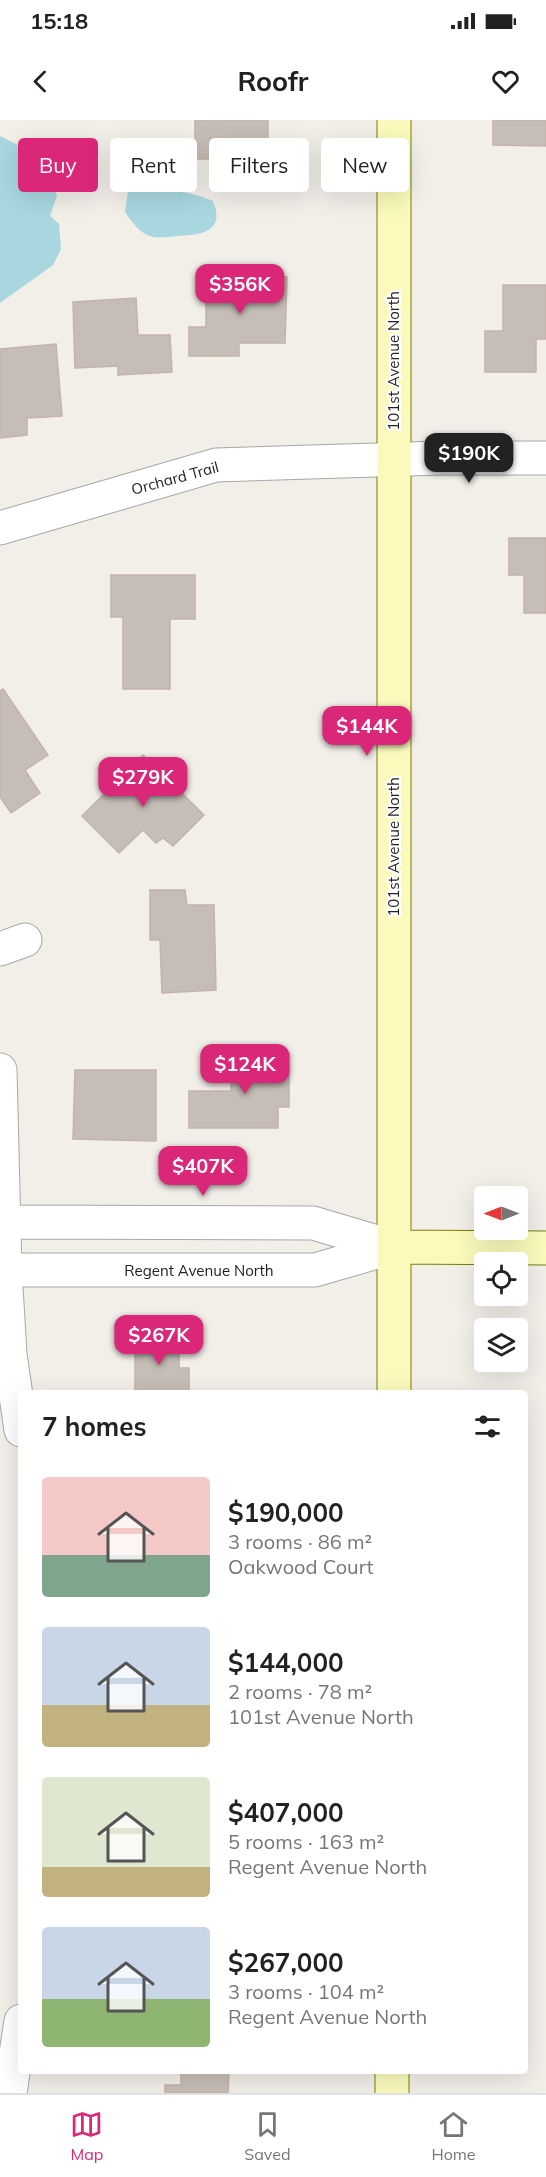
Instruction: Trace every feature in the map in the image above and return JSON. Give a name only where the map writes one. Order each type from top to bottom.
[{"type":"street","name":"101st Avenue North","points":[[394,120],[392,459],[394,1390]]},
{"type":"street","name":"Orchard Trail","points":[[0,528],[216,465],[392,459],[546,458]]},
{"type":"street","points":[[0,1070],[3,1270],[10,1354],[18,1409]]},
{"type":"street","name":"Regent Avenue North","points":[[3,1222],[313,1223],[394,1247],[546,1248]]},
{"type":"street","name":"Regent Avenue North","points":[[3,1270],[315,1270],[394,1247]]},
{"type":"street","points":[[10,2093],[18,2041]]},
{"type":"street","points":[[392,2074],[392,2093]]},
{"type":"water","points":[[0,136],[18,146],[18,192],[55,192],[57,196],[50,216],[59,224],[61,249],[53,265],[0,303]]},
{"type":"water","points":[[128,192],[182,192],[213,201],[216,220],[213,226],[202,233],[153,237],[137,227],[125,212]]},
{"type":"building","points":[[195,120],[268,120],[268,138],[209,138],[209,159],[197,159],[197,138],[195,138]]},
{"type":"building","points":[[493,120],[546,120],[546,146],[493,145]]},
{"type":"building","points":[[206,275],[287,277],[285,343],[239,343],[239,356],[189,356],[189,327],[206,327]]},
{"type":"building","points":[[503,285],[546,285],[546,339],[536,339],[536,372],[485,372],[485,331],[503,331]]},
{"type":"building","points":[[136,298],[138,335],[170,335],[172,372],[118,375],[118,366],[75,368],[73,302]]},
{"type":"building","points":[[56,344],[62,416],[27,418],[27,435],[0,438],[0,349]]},
{"type":"building","points":[[509,538],[546,538],[546,613],[524,613],[524,575],[509,575]]},
{"type":"building","points":[[111,575],[195,575],[195,619],[170,619],[170,689],[123,689],[123,617],[111,617]]},
{"type":"building","points":[[3,689],[48,755],[25,770],[40,793],[11,813],[0,797],[0,691]]},
{"type":"building","points":[[143,755],[204,815],[173,846],[163,838],[156,843],[143,830],[119,853],[82,816]]},
{"type":"building","points":[[150,890],[185,890],[187,905],[214,905],[216,990],[162,993],[160,940],[150,940]]},
{"type":"building","points":[[231,1053],[289,1053],[289,1107],[278,1107],[278,1128],[189,1128],[189,1091],[231,1091]]},
{"type":"building","points":[[75,1070],[156,1070],[156,1141],[73,1139]]},
{"type":"building","points":[[135,1335],[179,1335],[179,1368],[189,1368],[189,1390],[135,1390]]},
{"type":"building","points":[[181,2074],[229,2074],[228,2093],[165,2093],[165,2085],[181,2085]]}]
